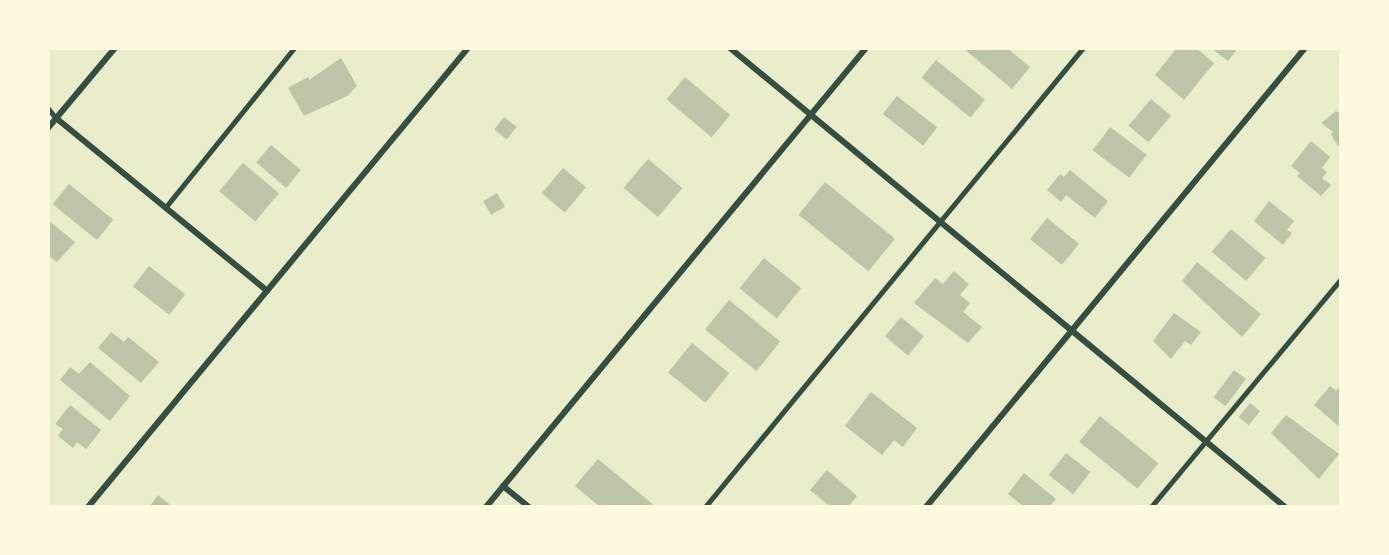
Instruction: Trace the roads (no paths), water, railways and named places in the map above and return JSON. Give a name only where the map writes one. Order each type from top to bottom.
[{"type":"street","points":[[48,128],[115,48]]},
{"type":"street","points":[[88,507],[468,48]]},
{"type":"street","points":[[730,48],[1285,507]]},
{"type":"street","points":[[486,507],[866,48]]},
{"type":"street","points":[[926,507],[1305,48]]},
{"type":"street","points":[[56,118],[267,291]]},
{"type":"street","points":[[504,486],[529,507]]},
{"type":"lane","points":[[165,208],[294,48]]},
{"type":"lane","points":[[705,507],[1083,48]]},
{"type":"lane","points":[[48,108],[56,118]]},
{"type":"lane","points":[[1151,507],[1341,279]]}]
